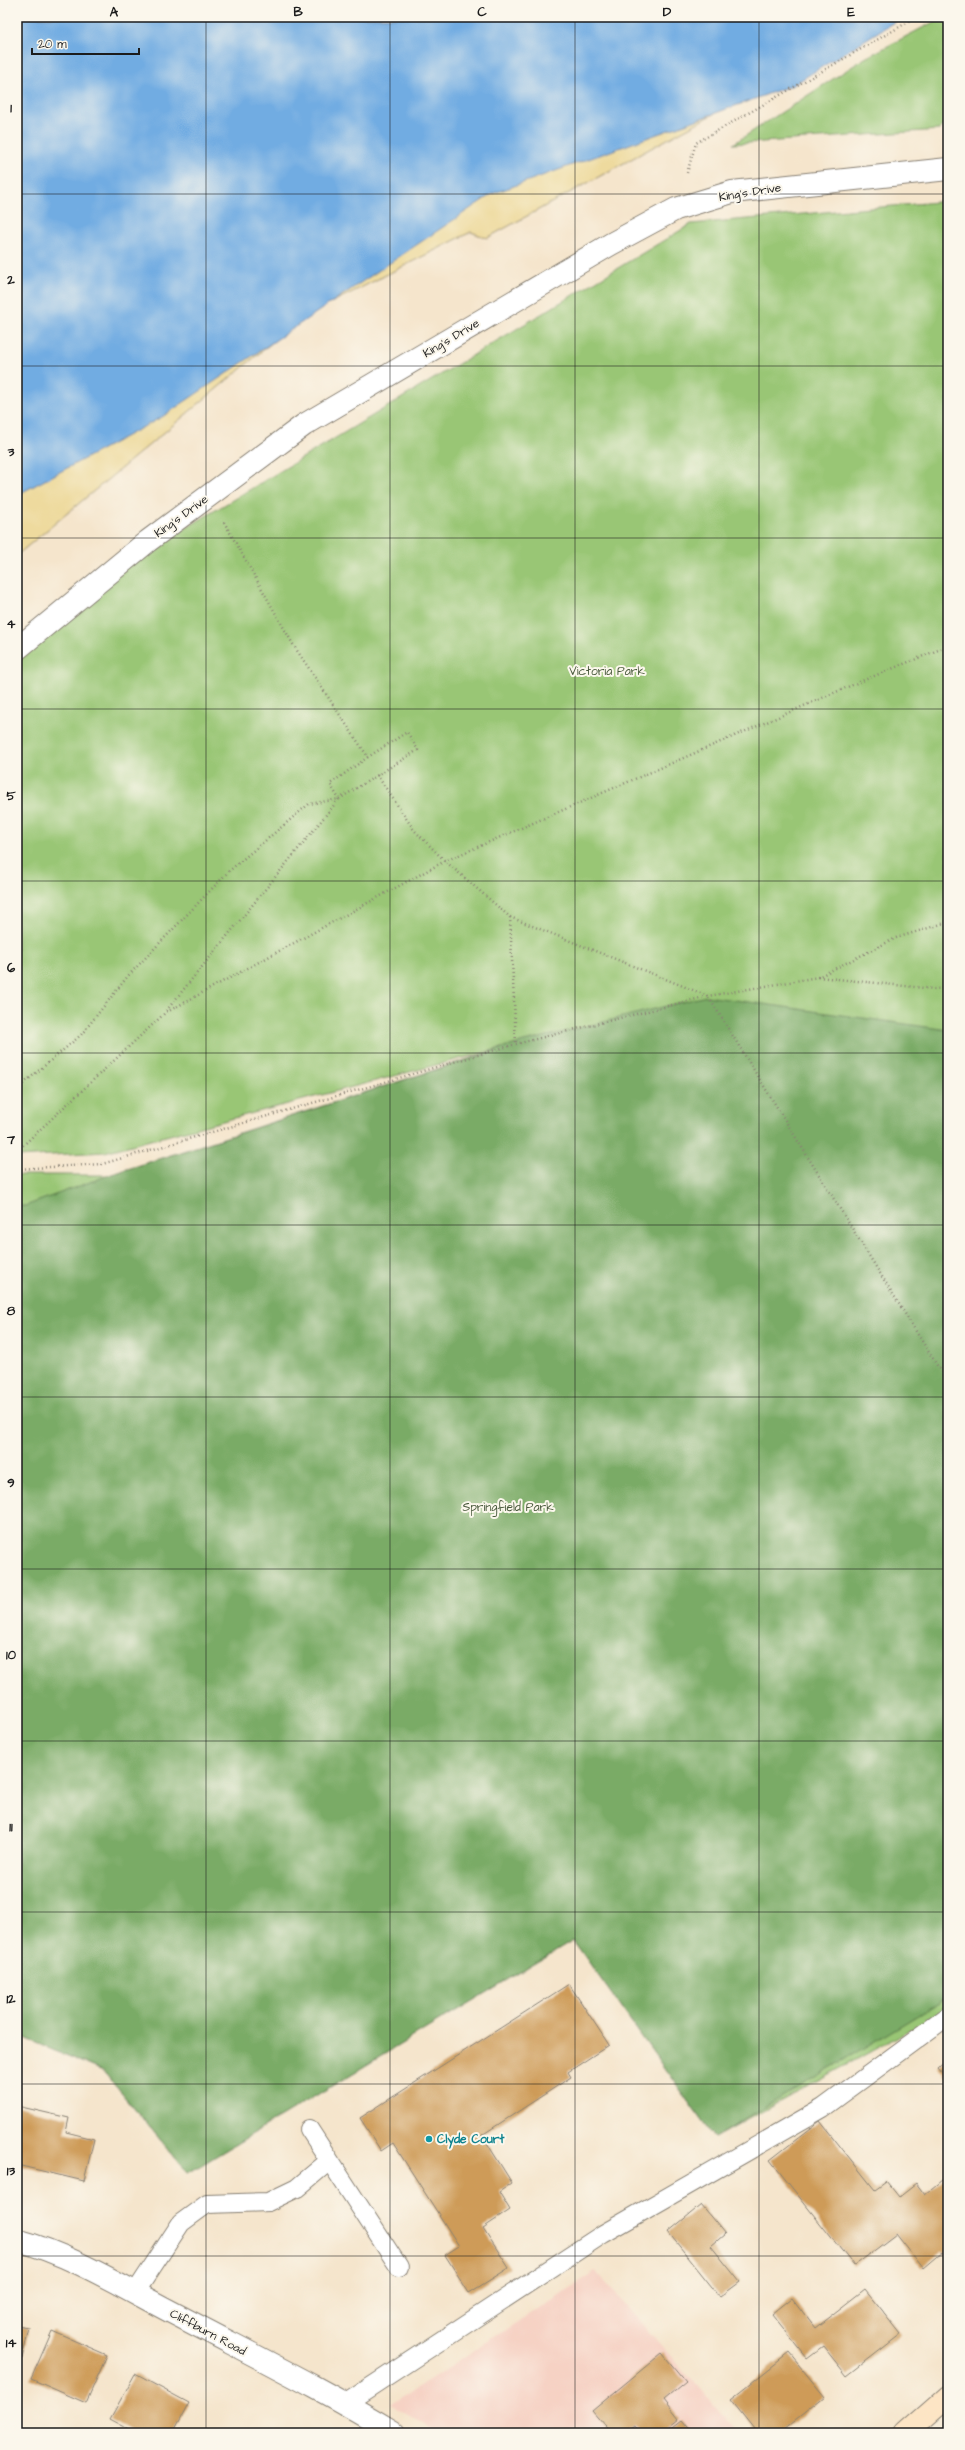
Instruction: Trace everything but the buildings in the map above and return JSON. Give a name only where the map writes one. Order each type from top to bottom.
[{"type":"street","name":"King's Drive","points":[[17,649],[148,541],[304,425],[611,244],[676,209],[732,192],[948,169]]},
{"type":"street","name":"Cliffburn Road","points":[[17,2240],[46,2248],[135,2293],[346,2403],[395,2433]]},
{"type":"street","points":[[907,2433],[946,2404]]},
{"type":"lane","points":[[346,2403],[603,2234],[823,2108],[948,2016]]},
{"type":"lane","points":[[309,2129],[399,2267]]},
{"type":"lane","points":[[135,2293],[181,2223],[207,2204],[268,2202],[297,2188],[329,2161]]},
{"type":"path","points":[[676,209],[696,143],[917,17]]},
{"type":"path","points":[[209,496],[294,646],[368,757]]},
{"type":"path","points":[[164,1013],[445,861],[850,686],[948,646]]},
{"type":"path","points":[[17,1151],[164,1013],[339,798],[418,750],[407,732],[330,784],[339,798]]},
{"type":"path","points":[[376,775],[414,830],[445,861],[510,917],[708,996],[948,1383]]},
{"type":"path","points":[[17,1089],[81,1034],[128,976],[229,871],[309,804],[339,798]]},
{"type":"path","points":[[510,917],[516,1044]]},
{"type":"path","points":[[818,977],[896,938],[948,922]]},
{"type":"path","points":[[17,1169],[102,1164],[516,1044],[708,996],[818,977],[934,989],[948,988]]},
{"type":"shaded area","points":[[595,2271],[739,2433],[441,2433],[391,2405]]},
{"type":"green space","points":[[943,17],[948,17],[948,119],[939,130],[733,144],[865,58]]},
{"type":"green space","name":"Victoria Park","points":[[948,201],[948,2009],[714,2138],[573,1940],[188,2173],[103,2071],[17,2035],[17,1175],[109,1175],[505,1047],[105,1152],[17,1157],[17,649],[106,576],[691,224]]},
{"type":"green space","name":"Springfield Park","points":[[706,996],[948,1030],[948,1997],[714,2138],[573,1940],[188,2173],[103,2071],[17,2035],[17,1206],[25,1206],[109,1175],[516,1044]]},
{"type":"sand","points":[[823,54],[487,238],[471,232],[303,317],[17,555],[17,440],[276,272]]},
{"type":"water","points":[[17,17],[902,17],[793,85],[492,194],[162,417],[17,495]]},
{"type":"place","name":"Clyde Court","points":[[429,2139]]}]
